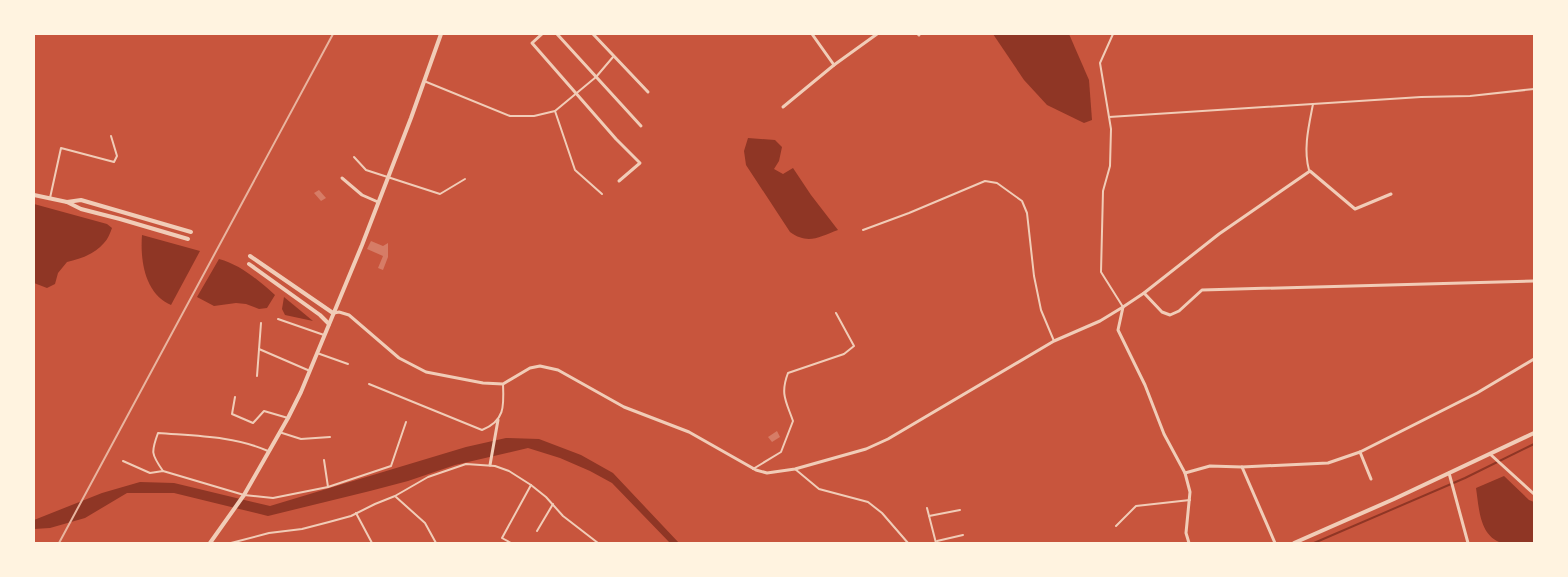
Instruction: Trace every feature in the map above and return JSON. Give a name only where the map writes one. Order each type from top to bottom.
[{"type":"street","points":[[210,543],[244,495],[288,418],[310,371],[388,177],[441,34]]},
{"type":"street","points":[[542,34],[532,43],[616,139],[640,163],[619,181]]},
{"type":"street","points":[[556,34],[641,126]]},
{"type":"street","points":[[593,34],[648,92]]},
{"type":"street","points":[[812,34],[834,65]]},
{"type":"street","points":[[783,107],[834,65],[877,34]]},
{"type":"street","points":[[250,256],[333,313],[339,312],[348,315],[399,358],[426,372],[483,383],[503,384],[530,368],[540,366],[558,370],[624,407],[689,432],[753,468],[767,473],[795,469],[866,449],[888,439],[1054,341],[1100,321],[1123,307],[1144,293],[1219,234],[1310,171],[1355,209],[1391,194]]},
{"type":"street","points":[[342,178],[362,195],[378,202]]},
{"type":"street","points":[[34,195],[67,202],[81,209],[188,239]]},
{"type":"street","points":[[67,202],[82,200],[191,232]]},
{"type":"street","points":[[249,264],[320,315],[329,324]]},
{"type":"street","points":[[1144,293],[1162,312],[1170,315],[1179,311],[1202,290],[1481,284],[1534,281]]},
{"type":"street","points":[[1123,307],[1118,330],[1145,386],[1164,434],[1185,473],[1190,492],[1186,533],[1188,543]]},
{"type":"street","points":[[1185,473],[1210,466],[1242,467],[1328,463],[1360,452],[1477,393],[1534,359]]},
{"type":"street","points":[[490,465],[498,420]]},
{"type":"street","points":[[1294,543],[1534,433]]},
{"type":"street","points":[[1360,452],[1371,479]]},
{"type":"street","points":[[1490,454],[1534,494]]},
{"type":"street","points":[[1242,467],[1275,543]]},
{"type":"street","points":[[1449,473],[1468,543]]},
{"type":"lane","points":[[1113,34],[1100,63],[1111,129],[1110,166],[1103,191],[1101,272],[1123,307]]},
{"type":"lane","points":[[424,81],[510,116],[534,116],[555,112],[596,77],[614,56]]},
{"type":"lane","points":[[1109,117],[1421,97],[1470,96],[1534,89]]},
{"type":"lane","points":[[1310,171],[1306,159],[1306,150],[1313,104]]},
{"type":"lane","points":[[555,112],[575,170],[602,194]]},
{"type":"lane","points":[[50,198],[61,148],[114,162],[117,156],[111,136]]},
{"type":"lane","points":[[354,157],[366,170],[440,194],[465,179]]},
{"type":"lane","points":[[863,230],[909,213],[976,184],[985,181],[997,183],[1022,201],[1027,213],[1034,276],[1041,310],[1054,341]]},
{"type":"lane","points":[[753,468],[781,452],[793,421],[784,396],[784,384],[788,373],[844,354],[854,346],[836,313]]},
{"type":"lane","points":[[278,319],[324,335]]},
{"type":"lane","points":[[257,376],[260,323]]},
{"type":"lane","points":[[259,349],[310,371]]},
{"type":"lane","points":[[317,353],[348,364]]},
{"type":"lane","points":[[369,384],[482,430],[498,420],[504,406],[503,384]]},
{"type":"lane","points":[[235,397],[232,414],[253,423],[264,411],[288,418]]},
{"type":"lane","points":[[123,461],[150,473],[163,471],[244,495],[273,498],[328,487],[392,466],[406,422]]},
{"type":"lane","points":[[279,432],[302,439],[330,437]]},
{"type":"lane","points":[[163,471],[155,460],[152,450],[158,433],[227,439],[255,445],[268,451]]},
{"type":"lane","points":[[324,460],[328,487]]},
{"type":"lane","points":[[230,543],[320,524],[356,513],[395,496],[428,477],[466,464],[490,465],[509,471],[531,485],[553,504],[563,516],[598,543]]},
{"type":"lane","points":[[795,469],[819,489],[868,502],[882,514],[908,543]]},
{"type":"lane","points":[[511,543],[502,538],[531,485]]},
{"type":"lane","points":[[395,496],[425,523],[436,543]]},
{"type":"lane","points":[[1116,526],[1136,506],[1190,500]]},
{"type":"lane","points":[[537,531],[553,504]]},
{"type":"lane","points":[[927,508],[936,542],[964,534]]},
{"type":"lane","points":[[929,516],[960,510]]},
{"type":"lane","points":[[356,513],[372,543]]},
{"type":"lane","points":[[246,539],[248,543]]},
{"type":"shaded area","points":[[993,34],[1069,34],[1089,80],[1092,120],[1084,123],[1047,105],[1024,80]]},
{"type":"shaded area","points":[[748,138],[775,140],[782,147],[779,161],[774,169],[783,174],[793,168],[838,230],[808,239],[796,236],[790,232],[746,165],[744,151]]},
{"type":"shaded area","points":[[34,204],[107,224],[112,228],[107,240],[100,247],[87,255],[67,262],[58,273],[55,284],[47,288],[34,283]]},
{"type":"shaded area","points":[[142,235],[200,251],[171,305],[155,293],[146,276],[143,266]]},
{"type":"shaded area","points":[[219,259],[242,269],[275,295],[267,308],[259,309],[246,304],[236,303],[214,306],[197,297]]},
{"type":"shaded area","points":[[284,297],[313,321],[285,315],[282,309]]},
{"type":"shaded area","points":[[506,438],[539,439],[581,455],[613,473],[679,543],[670,543],[612,483],[560,458],[528,448],[455,465],[408,481],[268,516],[174,493],[127,493],[85,518],[50,528],[34,529],[34,520],[102,493],[140,482],[174,483],[270,506],[466,447]]},
{"type":"shaded area","points":[[1504,476],[1529,500],[1534,502],[1534,543],[1502,543],[1494,539],[1484,528],[1479,512],[1476,488]]},
{"type":"building","points":[[319,190],[326,198],[321,201],[314,193]]},
{"type":"building","points":[[371,241],[383,246],[388,243],[388,257],[383,270],[378,268],[383,256],[367,249]]},
{"type":"building","points":[[777,431],[780,437],[772,442],[768,437]]},
{"type":"waterway","points":[[1314,543],[1465,478],[1534,444]]},
{"type":"railway","points":[[59,543],[333,34]]}]
